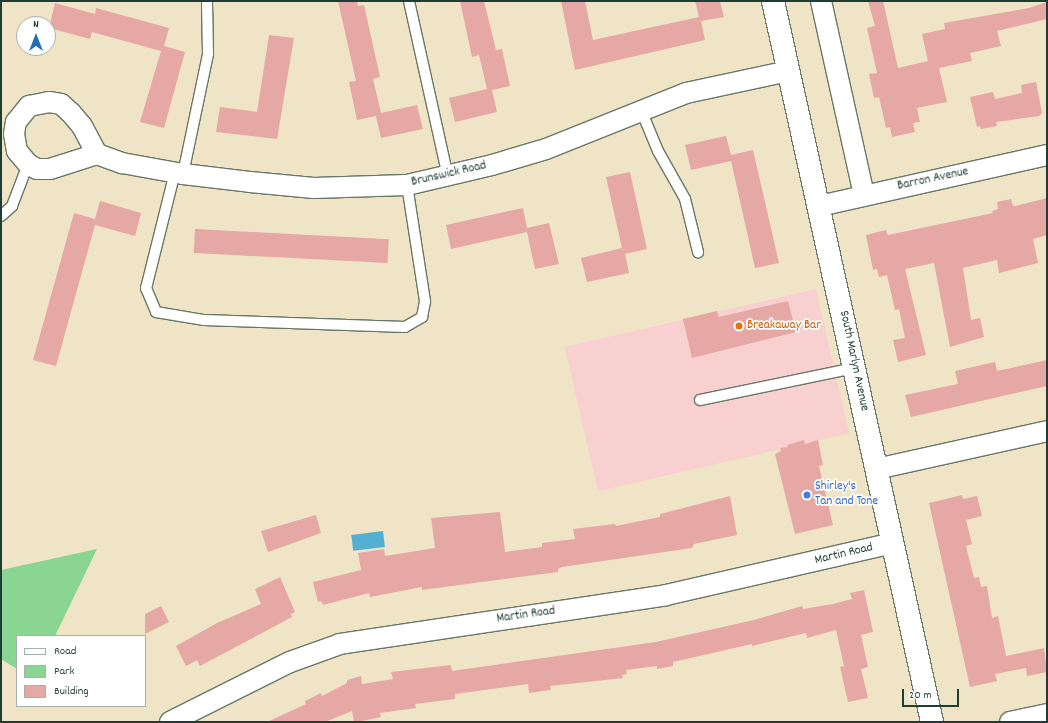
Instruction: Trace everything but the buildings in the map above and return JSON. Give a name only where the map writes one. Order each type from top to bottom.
[{"type":"street","name":"South Marlyn Avenue","points":[[773,1],[932,722]]},
{"type":"street","points":[[821,1],[864,194]]},
{"type":"street","name":"Brunswick Road","points":[[97,154],[122,163],[179,173],[314,188],[407,185],[448,176],[546,149],[659,102],[714,85],[789,71]]},
{"type":"street","points":[[49,102],[60,104],[71,113],[82,126],[97,154],[50,169],[37,169],[28,164],[17,151],[14,134],[16,122],[29,106],[49,102]]},
{"type":"street","name":"Barron Avenue","points":[[819,206],[864,194],[1047,155]]},
{"type":"street","points":[[876,469],[1047,431]]},
{"type":"street","name":"Martin Road","points":[[170,722],[290,662],[340,644],[666,595],[893,543]]},
{"type":"street","points":[[1010,722],[1047,714]]},
{"type":"lane","points":[[207,1],[208,54],[179,173],[146,288],[156,312],[204,320],[405,327],[422,317],[426,301],[407,185]]},
{"type":"lane","points":[[410,1],[448,176]]},
{"type":"lane","points":[[641,110],[658,151],[685,199],[698,252]]},
{"type":"lane","points":[[1,216],[12,206],[28,164]]},
{"type":"lane","points":[[700,400],[854,368]]},
{"type":"shaded area","points":[[816,289],[849,433],[598,491],[565,347]]},
{"type":"green space","points":[[97,549],[55,635],[16,635],[16,668],[1,659],[1,570]]},
{"type":"water","points":[[383,531],[385,547],[353,551],[351,535]]},
{"type":"place","name":"Breakaway Bar","points":[[739,326]]},
{"type":"place","name":"Shirley's Tan and Tone","points":[[807,495]]}]
